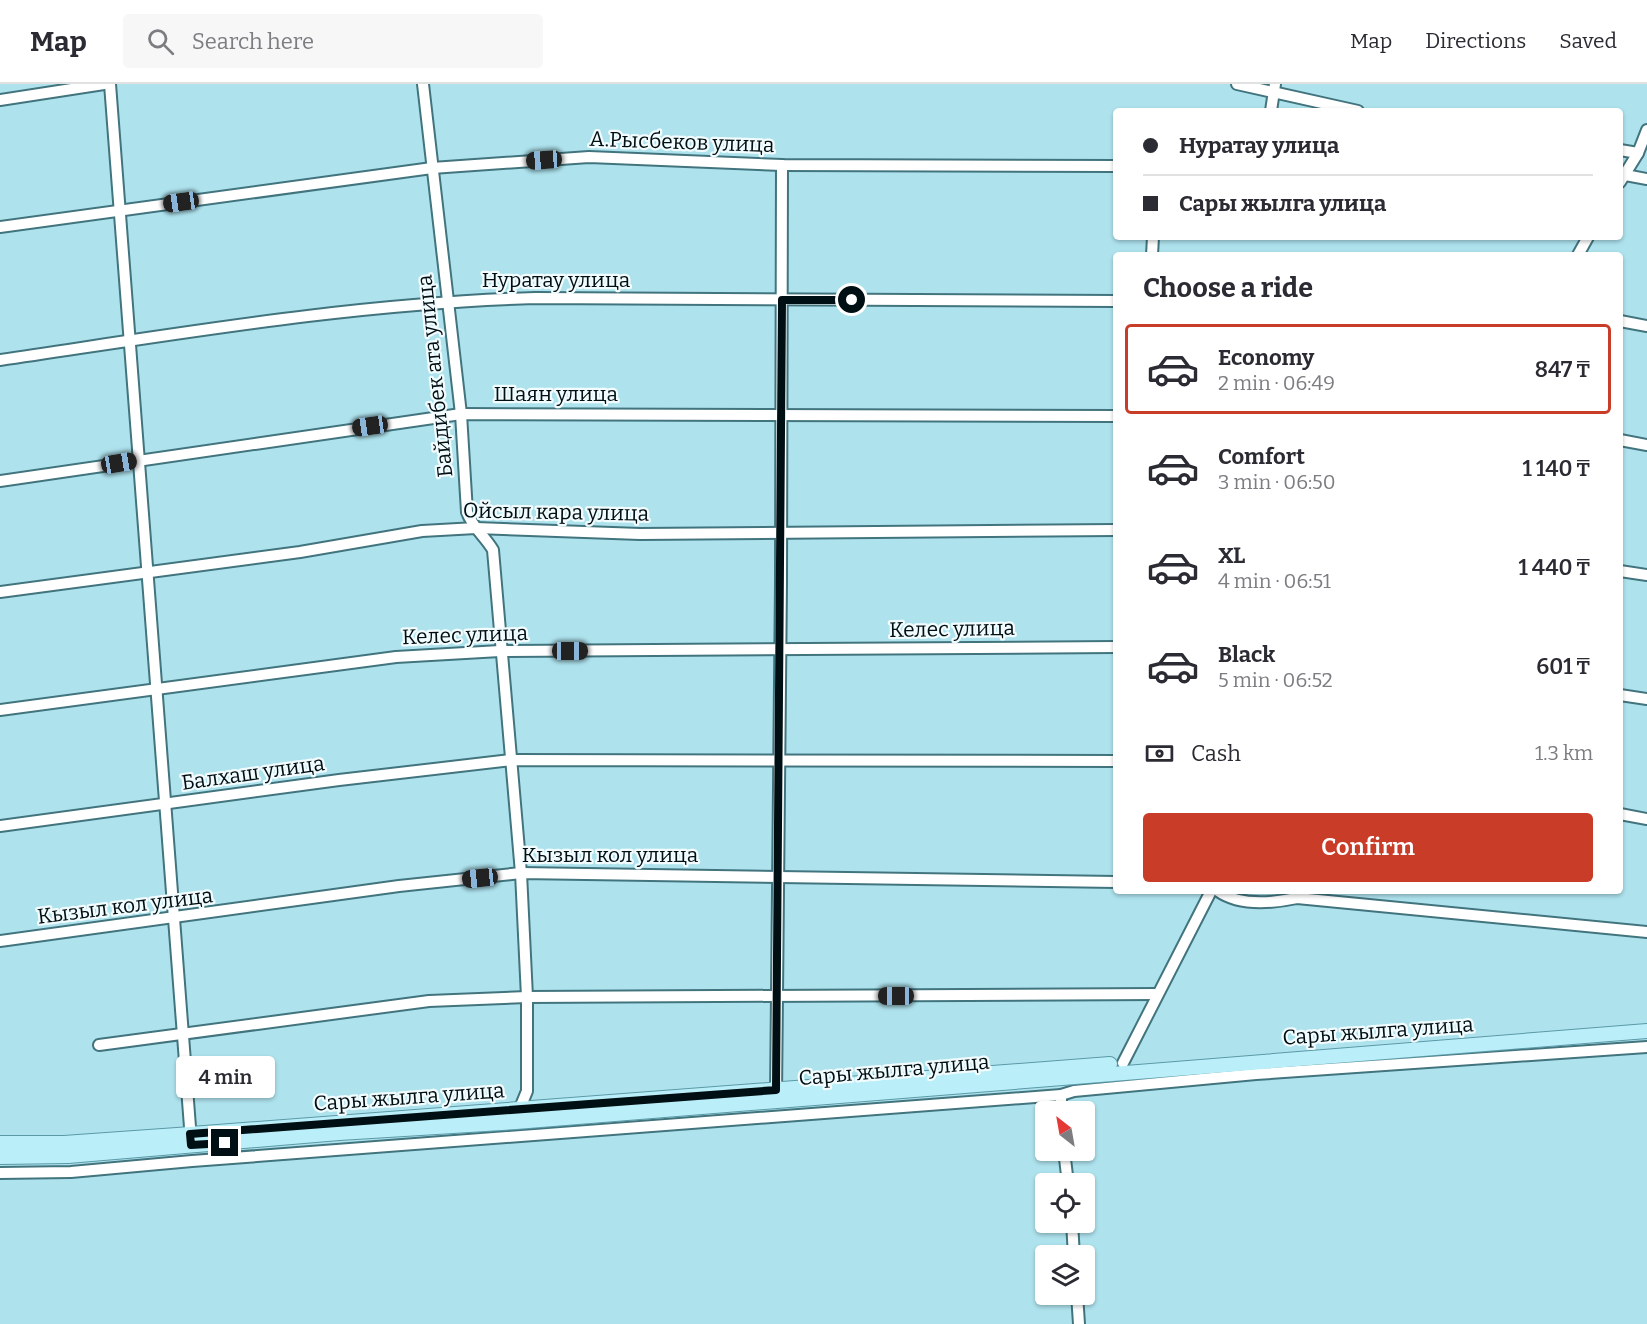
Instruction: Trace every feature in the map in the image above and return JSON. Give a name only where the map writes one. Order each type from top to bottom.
[{"type":"main road","name":"Сары жылга улица","points":[[776,1095],[1123,1063],[1647,1022]]},
{"type":"main road","name":"Сары жылга улица","points":[[0,1143],[191,1140],[1647,1031]]},
{"type":"main road","name":"Сары жылга улица","points":[[0,1157],[68,1156],[191,1140]]},
{"type":"street","points":[[0,99],[104,84]]},
{"type":"street","points":[[110,84],[191,1140]]},
{"type":"street","name":"Байдибек ата улица","points":[[423,84],[461,414],[467,512],[493,550],[521,873],[527,998],[527,1091],[518,1116]]},
{"type":"street","points":[[1237,84],[1275,87],[1348,108]]},
{"type":"street","points":[[1272,108],[1275,87]]},
{"type":"street","points":[[1623,176],[1638,153],[1647,130]]},
{"type":"street","points":[[1623,150],[1638,153]]},
{"type":"street","name":"А.Рысбеков улица","points":[[0,227],[432,168],[589,157],[782,165],[1113,166]]},
{"type":"street","points":[[776,1095],[782,531],[782,165]]},
{"type":"street","points":[[1623,177],[1647,179]]},
{"type":"street","name":"Нуратау улица","points":[[0,360],[128,341],[448,300],[535,298],[1113,301]]},
{"type":"street","points":[[1623,322],[1647,326]]},
{"type":"street","name":"Шаян улица","points":[[0,481],[461,414],[1113,416]]},
{"type":"street","points":[[1623,441],[1647,445]]},
{"type":"street","name":"Ойсыл кара улица","points":[[0,592],[147,574],[422,531],[476,528],[640,534],[782,531],[1113,530]]},
{"type":"street","points":[[1623,571],[1647,575]]},
{"type":"street","name":"Келес улица","points":[[0,710],[396,657],[500,651],[780,651],[1113,647]]},
{"type":"street","points":[[1623,695],[1647,699]]},
{"type":"street","name":"Балхаш улица","points":[[0,826],[164,806],[339,780],[511,760],[1113,761]]},
{"type":"street","points":[[1623,815],[1647,819]]},
{"type":"street","name":"Кызыл кол улица","points":[[0,941],[175,919],[399,886],[521,873],[778,876],[925,881],[1113,882]]},
{"type":"street","points":[[1123,1063],[1208,894]]},
{"type":"street","points":[[1227,894],[1242,899],[1273,903],[1297,898],[1647,932]]},
{"type":"street","points":[[99,1045],[429,1001],[527,998],[1157,994]]},
{"type":"street","points":[[0,1173],[71,1172],[1061,1095],[1074,1091],[1256,1074],[1647,1047]]},
{"type":"street","points":[[1061,1095],[1061,1101]]},
{"type":"street","points":[[1078,1305],[1079,1324]]},
{"type":"route","points":[[225,1143],[191,1145],[190,1134],[776,1090],[782,582],[782,300],[852,300]]}]
